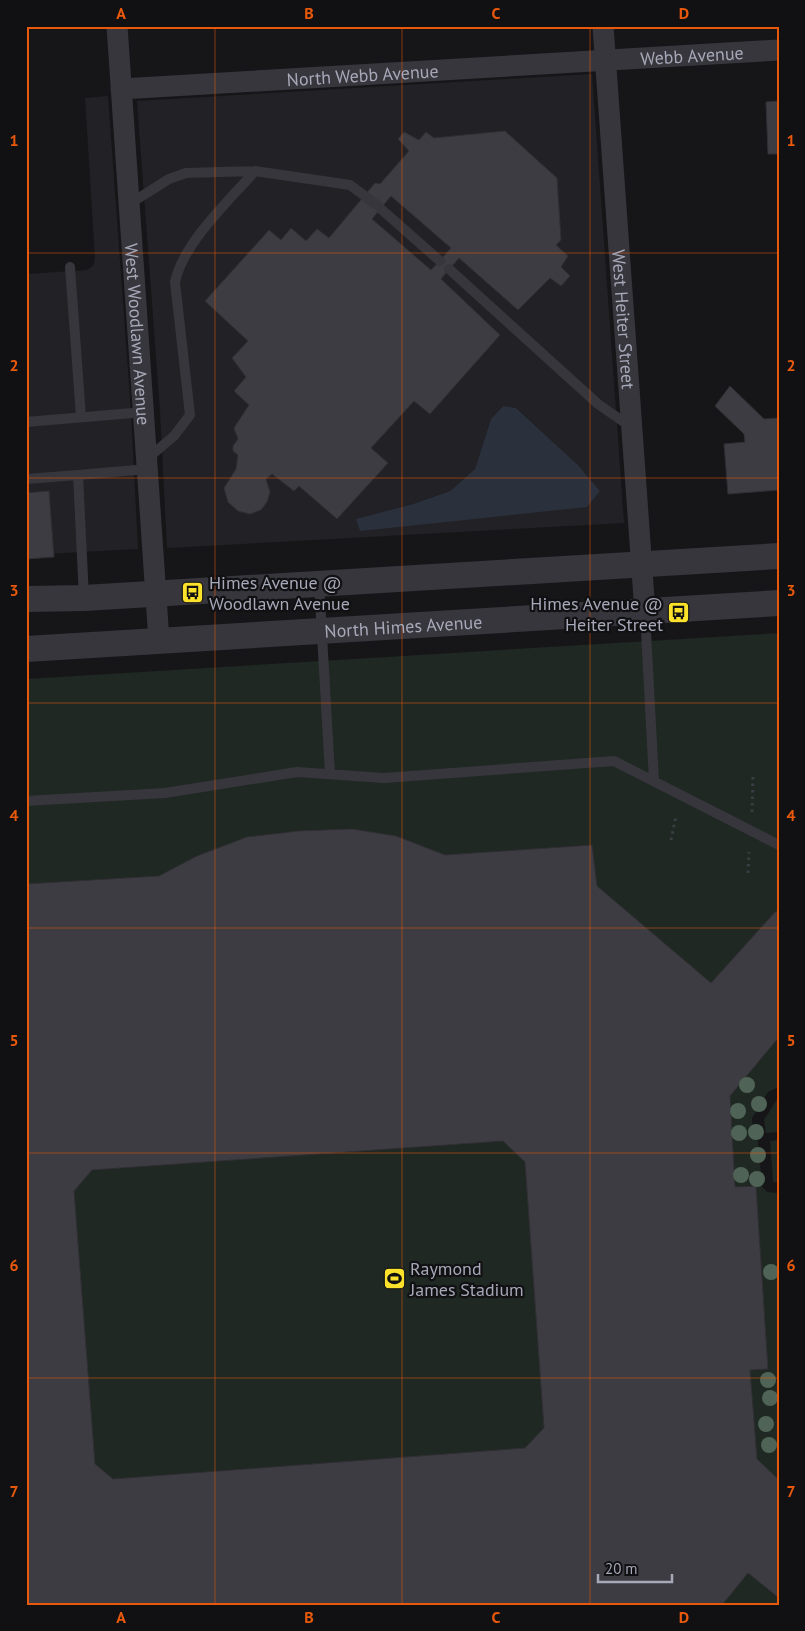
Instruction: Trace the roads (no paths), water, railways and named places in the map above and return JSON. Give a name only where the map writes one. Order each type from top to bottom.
[{"type":"street","name":"West Woodlawn Avenue","points":[[117,26],[131,203],[159,641]]},
{"type":"street","name":"West Heiter Street","points":[[603,26],[645,612]]},
{"type":"street","name":"Webb Avenue","points":[[605,60],[779,50]]},
{"type":"street","name":"North Webb Avenue","points":[[122,89],[605,60]]},
{"type":"street","points":[[26,599],[156,594],[779,556]]},
{"type":"street","name":"North Himes Avenue","points":[[26,649],[779,603]]},
{"type":"lane","points":[[26,479],[78,475],[148,463],[174,436],[190,414],[175,282],[178,268],[188,250],[255,171]]},
{"type":"lane","points":[[131,203],[169,179],[186,173],[255,171],[350,185],[379,207],[440,260]]},
{"type":"lane","points":[[70,267],[80,417]]},
{"type":"lane","points":[[449,269],[598,404],[632,428]]},
{"type":"lane","points":[[26,422],[145,412]]},
{"type":"lane","points":[[78,475],[84,598]]},
{"type":"lane","points":[[319,583],[320,632],[330,774]]},
{"type":"lane","points":[[645,612],[654,782]]},
{"type":"lane","points":[[26,801],[165,793],[297,772],[384,778],[614,761],[779,845]]},
{"type":"place","name":"Himes Avenue @ Woodlawn Avenue","points":[[193,592]]},
{"type":"place","name":"Himes Avenue @ Heiter Street","points":[[679,613]]},
{"type":"place","name":"Raymond James Stadium","points":[[394,1278]]}]
